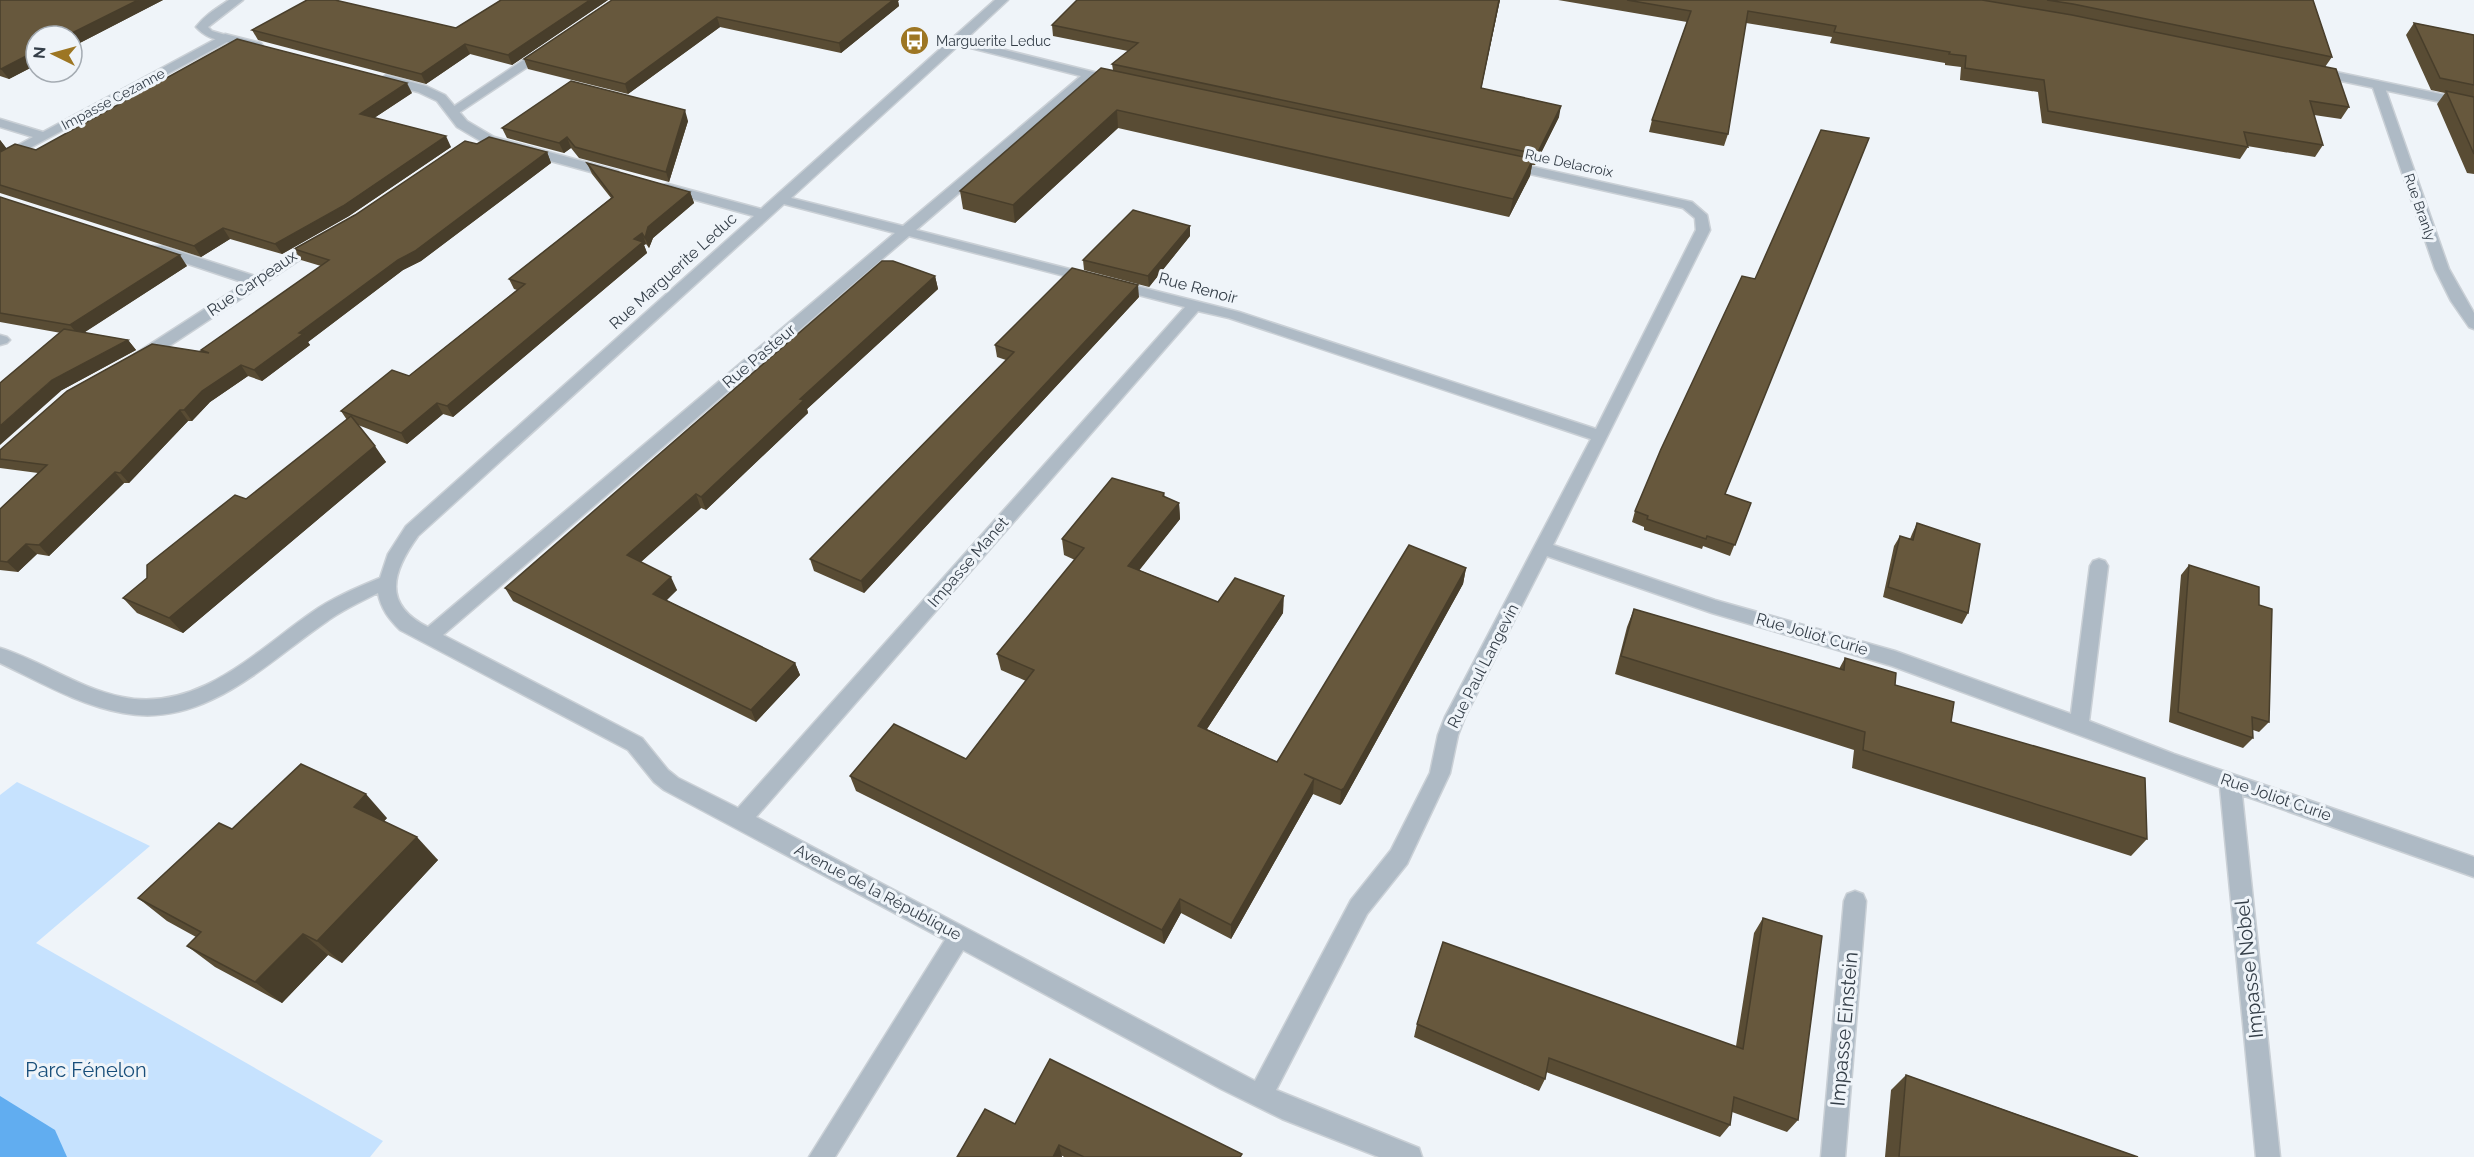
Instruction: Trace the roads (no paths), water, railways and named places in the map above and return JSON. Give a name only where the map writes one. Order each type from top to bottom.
[{"type":"street","points":[[237,0],[210,18],[202,27],[208,33],[271,50]]},
{"type":"street","name":"Rue Marguerite Leduc","points":[[387,582],[391,564],[399,547],[430,513],[956,41],[998,0]]},
{"type":"street","name":"Impasse Cezanne","points":[[0,160],[225,38]]},
{"type":"street","points":[[453,111],[561,39]]},
{"type":"street","points":[[956,41],[1123,83]]},
{"type":"street","points":[[2309,71],[2474,105]]},
{"type":"street","points":[[375,76],[432,93],[453,111],[475,139],[499,143],[625,177]]},
{"type":"street","name":"Rue Pasteur","points":[[429,637],[1088,76]]},
{"type":"street","name":"Rue Branly","points":[[2378,85],[2442,269],[2449,285],[2474,324]]},
{"type":"street","points":[[0,123],[44,136]]},
{"type":"street","name":"Rue Delacroix","points":[[1493,162],[1687,205],[1699,213],[1703,219],[1703,230]]},
{"type":"street","points":[[660,186],[763,214]]},
{"type":"street","name":"Rue Renoir","points":[[780,199],[1234,315],[1601,436]]},
{"type":"street","name":"Rue Paul Langevin","points":[[1260,1096],[1359,907],[1399,857],[1440,773],[1448,735],[1455,717],[1601,436],[1703,230]]},
{"type":"street","name":"Rue Carpeaux","points":[[129,365],[306,247],[332,234]]},
{"type":"street","points":[[144,245],[255,280]]},
{"type":"street","name":"Impasse Manet","points":[[741,819],[1195,305]]},
{"type":"street","name":"Rue Joliot Curie","points":[[1543,548],[1712,606],[1895,658],[2168,760],[2474,867]]},
{"type":"street","points":[[2079,725],[2099,566]]},
{"type":"street","points":[[0,655],[99,699],[146,708],[171,706],[201,697],[234,681],[342,602],[387,582]]},
{"type":"street","name":"Avenue de la République","points":[[387,582],[391,608],[396,618],[635,744],[661,776],[671,784],[741,819],[1260,1096],[1410,1157]]},
{"type":"street","name":"Impasse Nobel","points":[[2230,781],[2268,1157]]},
{"type":"street","name":"Impasse Einstein","points":[[1833,1157],[1855,901]]},
{"type":"street","points":[[821,1157],[959,936]]},
{"type":"water","points":[[0,1096],[55,1130],[67,1157],[0,1157]]},
{"type":"place","name":"Marguerite Leduc","points":[[915,41]]},
{"type":"park label","name":"Parc Fénelon","points":[[86,1070]]}]
